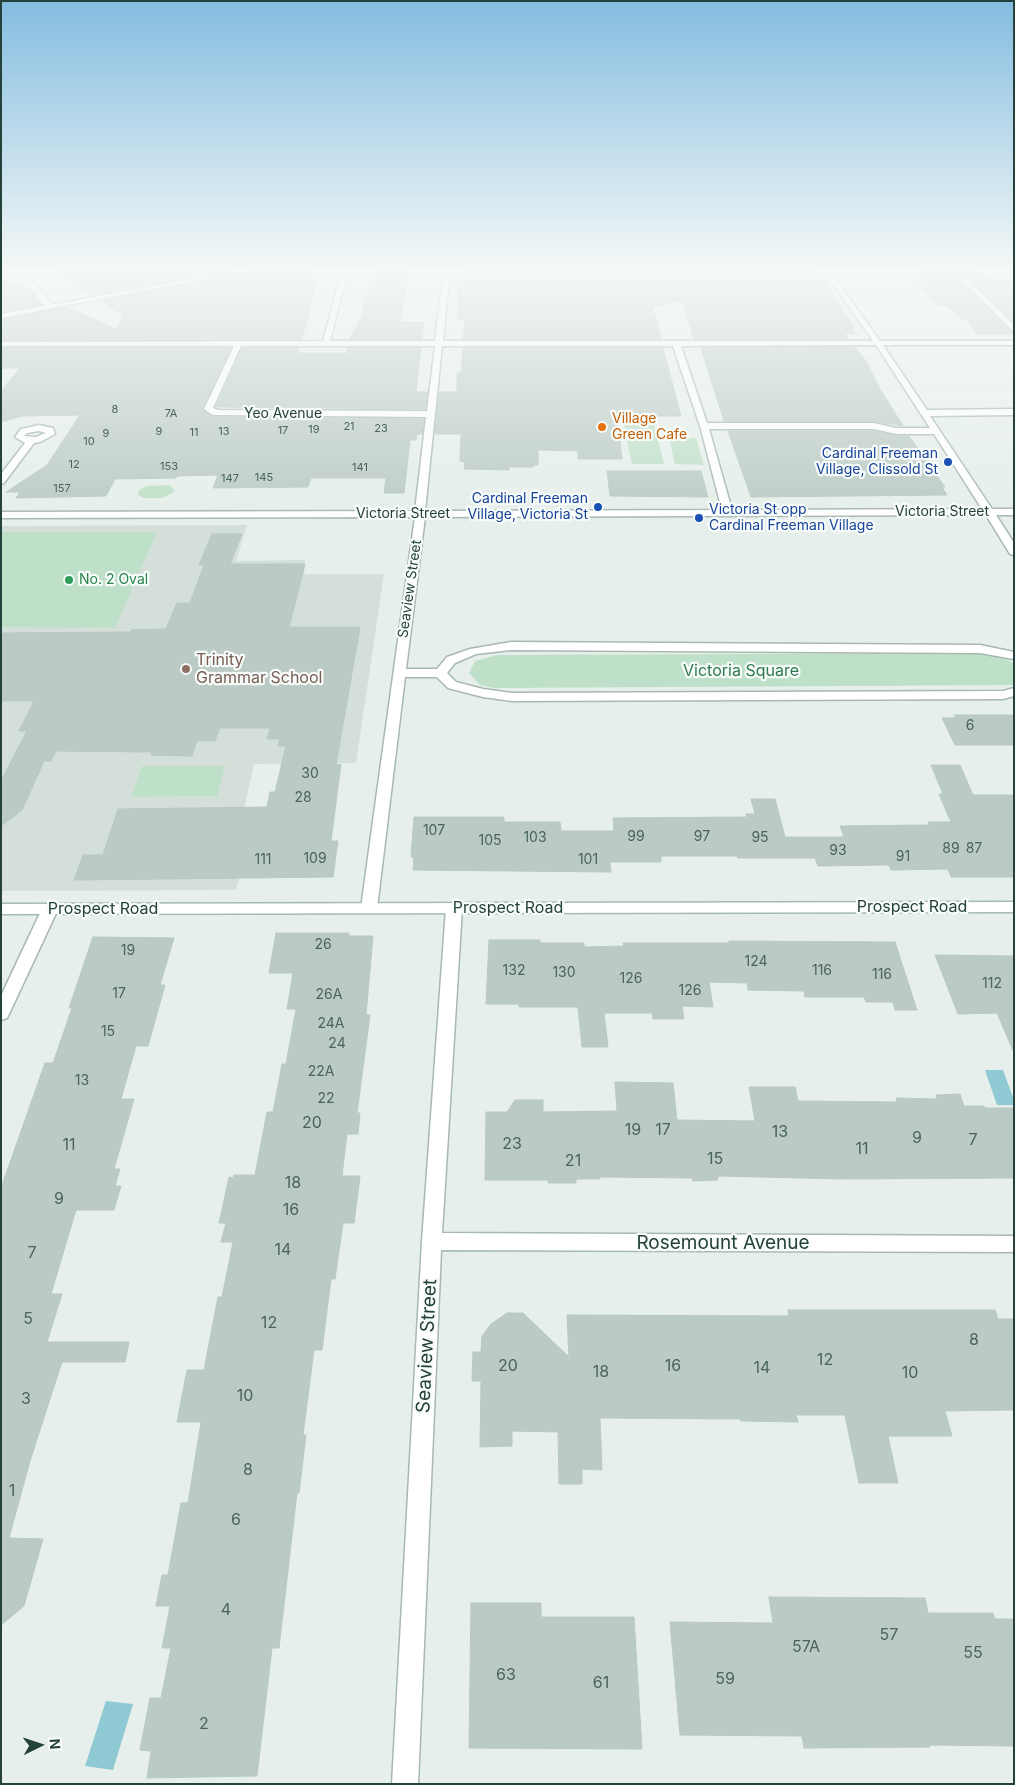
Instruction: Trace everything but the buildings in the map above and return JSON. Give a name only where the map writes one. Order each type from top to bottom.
[{"type":"street","name":"Yeo Avenue","points":[[234,353],[208,409],[216,413],[431,414]]},
{"type":"street","name":"Seaview Street","points":[[369,908],[420,514],[438,353]]},
{"type":"street","points":[[679,353],[704,426],[728,514]]},
{"type":"street","points":[[885,353],[1014,552]]},
{"type":"street","points":[[924,413],[1014,412]]},
{"type":"street","points":[[704,426],[874,426],[896,432],[937,432]]},
{"type":"street","points":[[1,481],[31,440]]},
{"type":"street","name":"Victoria Street","points":[[1,515],[1014,512]]},
{"type":"street","points":[[440,673],[451,660],[474,651],[511,646],[980,649],[1014,656]]},
{"type":"street","points":[[398,673],[440,673],[452,684],[483,693],[512,697],[814,697],[1003,695],[1014,692]]},
{"type":"street","name":"Prospect Road","points":[[1,909],[1014,907]]},
{"type":"street","name":"Seaview Street","points":[[405,1784],[432,1241],[454,908]]},
{"type":"street","points":[[1,1014],[50,909]]},
{"type":"street","name":"Rosemount Avenue","points":[[432,1241],[1014,1244]]},
{"type":"shaded area","name":"Trinity Grammar School","points":[[247,525],[236,561],[305,560],[304,574],[384,574],[356,763],[254,764],[242,819],[253,820],[236,890],[1,891],[1,526]]},
{"type":"green space","points":[[623,420],[653,420],[664,464],[632,464]]},
{"type":"green space","points":[[669,438],[696,438],[704,465],[675,464]]},
{"type":"green space","points":[[169,485],[174,492],[162,498],[144,498],[138,495],[139,490],[147,486]]},
{"type":"green space","name":"No. 2 Oval","points":[[1,532],[157,532],[115,628],[1,627]]},
{"type":"green space","name":"Victoria Square","points":[[974,653],[999,656],[1014,663],[1014,685],[494,688],[480,685],[469,673],[475,661],[497,655]]},
{"type":"green space","points":[[142,766],[225,766],[217,796],[131,797]]},
{"type":"water","points":[[985,1070],[1003,1070],[1014,1105],[997,1105]]},
{"type":"water","points":[[106,1701],[133,1704],[113,1770],[85,1766]]},
{"type":"place","name":"Village Green Cafe","points":[[602,427]]},
{"type":"place","name":"Cardinal Freeman Village, Clissold St","points":[[948,462]]},
{"type":"place","name":"Cardinal Freeman Village, Victoria St","points":[[598,507]]},
{"type":"place","name":"Victoria St opp Cardinal Freeman Village","points":[[699,518]]},
{"type":"place","name":"No. 2 Oval","points":[[69,580]]},
{"type":"place","name":"Trinity Grammar School","points":[[186,669]]}]
